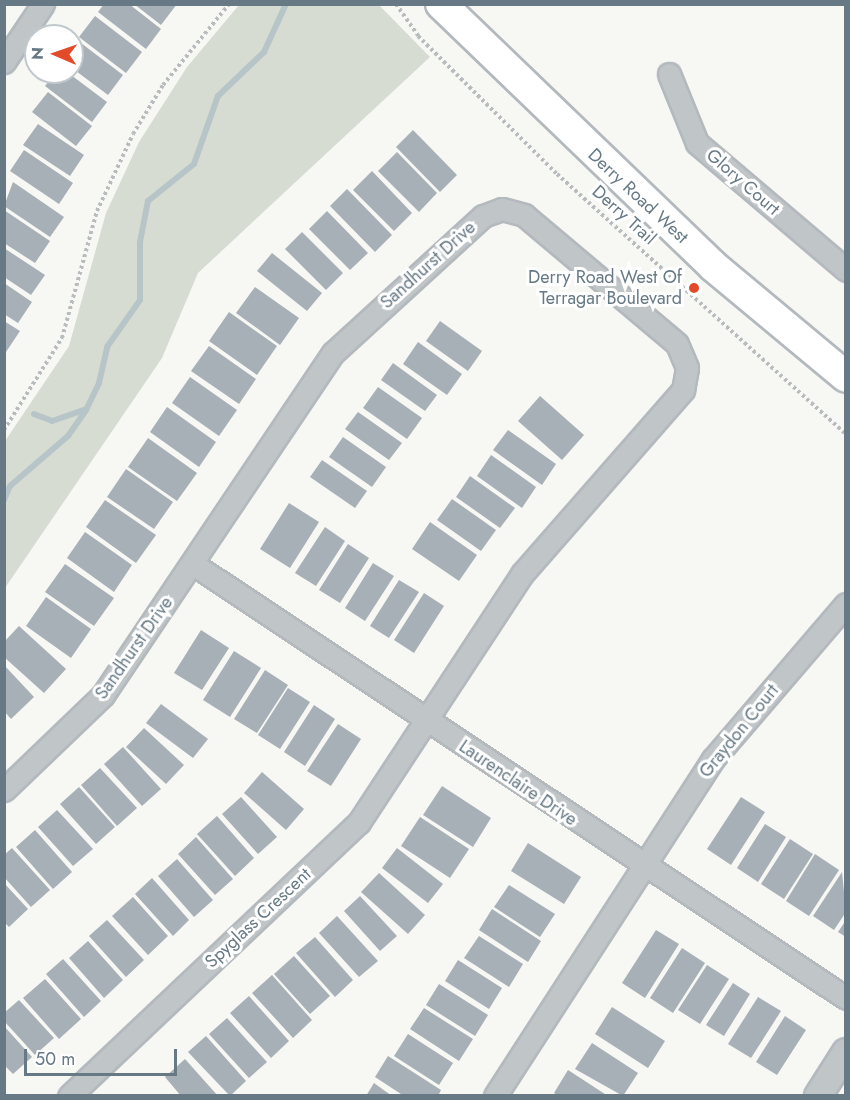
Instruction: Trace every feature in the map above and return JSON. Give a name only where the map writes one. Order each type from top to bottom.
[{"type":"main road","name":"Derry Road West","points":[[441,4],[705,258],[846,377]]},
{"type":"street","points":[[4,62],[43,4]]},
{"type":"street","name":"Glory Court","points":[[669,74],[697,143],[846,270]]},
{"type":"street","name":"Sandhurst Drive","points":[[4,790],[103,695],[333,353],[483,216],[502,209],[524,215],[677,344],[687,368],[683,390],[522,574],[422,720]]},
{"type":"street","name":"Laurenclaire Drive","points":[[193,564],[643,867],[846,998]]},
{"type":"street","name":"Graydon Court","points":[[643,867],[713,759],[846,604]]},
{"type":"street","name":"Spyglass Crescent","points":[[69,1095],[342,839],[422,720]]},
{"type":"street","points":[[495,1095],[643,867]]},
{"type":"street","points":[[818,1095],[846,1052]]},
{"type":"path","points":[[4,430],[63,338],[97,211],[133,134],[163,85],[229,4]]},
{"type":"path","name":"Derry Trail","points":[[396,4],[418,36],[557,174],[846,435]]},
{"type":"shaded area","points":[[239,5],[379,5],[430,57],[198,273],[162,358],[5,588],[5,441],[69,346],[106,213],[139,142],[187,67]]},
{"type":"building","points":[[104,4],[129,4],[161,29],[146,49],[98,12]]},
{"type":"building","points":[[134,4],[177,4],[161,25]]},
{"type":"building","points":[[95,16],[142,52],[126,73],[84,41],[84,30]]},
{"type":"building","points":[[84,45],[123,75],[108,95],[84,77]]},
{"type":"building","points":[[47,84],[83,84],[107,102],[92,122],[45,86]]},
{"type":"building","points":[[48,92],[92,126],[76,146],[32,112]]},
{"type":"building","points":[[38,124],[84,155],[70,176],[23,145]]},
{"type":"building","points":[[413,130],[457,175],[440,192],[396,147]]},
{"type":"building","points":[[24,150],[73,183],[59,204],[10,171]]},
{"type":"building","points":[[397,152],[437,193],[419,212],[378,171]]},
{"type":"building","points":[[372,171],[412,213],[394,231],[353,190]]},
{"type":"building","points":[[13,182],[64,217],[50,237],[4,206]]},
{"type":"building","points":[[347,189],[392,235],[375,252],[330,206]]},
{"type":"building","points":[[4,210],[50,241],[35,263],[4,243]]},
{"type":"building","points":[[327,211],[368,253],[350,270],[309,229]]},
{"type":"building","points":[[302,232],[343,273],[326,290],[285,249]]},
{"type":"building","points":[[4,248],[45,275],[31,295],[4,277]]},
{"type":"building","points":[[272,253],[322,293],[307,311],[257,271]]},
{"type":"building","points":[[4,283],[32,302],[18,323],[4,314]]},
{"type":"building","points":[[255,287],[299,318],[280,345],[236,313]]},
{"type":"building","points":[[229,312],[277,346],[257,375],[209,341]]},
{"type":"building","points":[[4,321],[20,331],[6,352],[4,350]]},
{"type":"building","points":[[440,321],[482,351],[468,371],[426,341]]},
{"type":"building","points":[[418,342],[462,374],[447,395],[403,364]]},
{"type":"building","points":[[209,346],[256,379],[239,404],[191,371]]},
{"type":"building","points":[[393,363],[437,395],[425,411],[381,380]]},
{"type":"building","points":[[190,377],[237,410],[219,436],[172,403]]},
{"type":"building","points":[[378,387],[422,418],[407,439],[363,408]]},
{"type":"building","points":[[540,396],[584,435],[562,460],[518,421]]},
{"type":"building","points":[[167,407],[216,442],[199,467],[150,432]]},
{"type":"building","points":[[358,412],[402,443],[389,460],[345,429]]},
{"type":"building","points":[[508,430],[556,464],[542,485],[493,450]]},
{"type":"building","points":[[343,437],[386,467],[372,487],[329,457]]},
{"type":"building","points":[[148,438],[197,473],[177,501],[128,467]]},
{"type":"building","points":[[491,455],[536,487],[522,508],[477,476]]},
{"type":"building","points":[[322,460],[367,491],[355,508],[310,477]]},
{"type":"building","points":[[126,469],[173,502],[154,529],[107,497]]},
{"type":"building","points":[[470,476],[515,508],[500,528],[456,497]]},
{"type":"building","points":[[452,499],[496,530],[481,551],[437,520]]},
{"type":"building","points":[[105,500],[156,535],[136,563],[86,527]]},
{"type":"building","points":[[289,503],[319,522],[290,568],[260,549]]},
{"type":"building","points":[[430,522],[477,555],[459,581],[412,549]]},
{"type":"building","points":[[325,527],[345,541],[316,586],[295,573]]},
{"type":"building","points":[[85,532],[132,565],[114,592],[67,558]]},
{"type":"building","points":[[348,544],[369,558],[340,603],[319,590]]},
{"type":"building","points":[[373,563],[394,576],[365,621],[345,608]]},
{"type":"building","points":[[65,564],[114,598],[94,626],[45,592]]},
{"type":"building","points":[[399,580],[419,592],[389,638],[370,626]]},
{"type":"building","points":[[424,593],[444,606],[414,653],[394,640]]},
{"type":"building","points":[[46,597],[91,629],[71,658],[26,626]]},
{"type":"building","points":[[19,626],[66,669],[44,693],[4,657],[4,642]]},
{"type":"building","points":[[201,630],[229,648],[202,690],[174,673]]},
{"type":"building","points":[[234,651],[261,668],[230,717],[203,700]]},
{"type":"building","points":[[4,665],[34,697],[11,719],[4,711]]},
{"type":"building","points":[[265,670],[288,685],[257,733],[234,719]]},
{"type":"building","points":[[288,688],[310,702],[280,749],[258,735]]},
{"type":"building","points":[[161,704],[208,739],[193,758],[146,723]]},
{"type":"building","points":[[314,705],[335,719],[305,766],[284,752]]},
{"type":"building","points":[[338,724],[361,739],[331,786],[307,771]]},
{"type":"building","points":[[144,728],[184,765],[166,784],[126,747]]},
{"type":"building","points":[[123,747],[161,789],[142,806],[104,764]]},
{"type":"building","points":[[100,768],[137,808],[117,826],[81,785]]},
{"type":"building","points":[[262,772],[304,809],[286,830],[244,793]]},
{"type":"building","points":[[442,786],[491,818],[473,847],[423,815]]},
{"type":"building","points":[[79,787],[115,827],[96,844],[60,804]]},
{"type":"building","points":[[241,797],[277,837],[258,854],[222,814]]},
{"type":"building","points":[[741,797],[765,812],[731,865],[707,849]]},
{"type":"building","points":[[57,810],[93,849],[73,866],[38,827]]},
{"type":"building","points":[[217,816],[254,858],[235,876],[197,834]]},
{"type":"building","points":[[420,817],[469,849],[450,878],[401,846]]},
{"type":"building","points":[[765,824],[786,837],[758,882],[737,868]]},
{"type":"building","points":[[35,830],[72,872],[53,889],[16,847]]},
{"type":"building","points":[[196,837],[233,879],[215,895],[178,854]]},
{"type":"building","points":[[790,839],[813,854],[784,899],[761,884]]},
{"type":"building","points":[[528,843],[581,877],[564,904],[511,871]]},
{"type":"building","points":[[12,848],[50,890],[31,907],[4,877],[4,855]]},
{"type":"building","points":[[397,848],[443,884],[428,903],[382,868]]},
{"type":"building","points":[[815,854],[839,870],[809,916],[786,901]]},
{"type":"building","points":[[177,859],[213,900],[194,917],[158,876]]},
{"type":"building","points":[[842,872],[846,912],[834,930],[813,916]]},
{"type":"building","points":[[379,873],[425,915],[408,934],[361,892]]},
{"type":"building","points":[[152,878],[189,920],[173,936],[135,894]]},
{"type":"building","points":[[4,883],[28,909],[9,927],[4,922]]},
{"type":"building","points":[[509,885],[555,914],[540,937],[494,907]]},
{"type":"building","points":[[360,896],[397,936],[380,951],[344,911]]},
{"type":"building","points":[[133,897],[168,936],[148,955],[112,916]]},
{"type":"building","points":[[492,909],[541,941],[528,962],[479,930]]},
{"type":"building","points":[[337,916],[378,961],[359,977],[319,933]]},
{"type":"building","points":[[107,920],[144,960],[126,977],[89,936]]},
{"type":"building","points":[[846,920],[846,937],[838,932]]},
{"type":"building","points":[[656,930],[679,944],[645,998],[622,983]]},
{"type":"building","points":[[479,936],[523,964],[509,987],[464,958]]},
{"type":"building","points":[[315,937],[353,980],[335,997],[296,953]]},
{"type":"building","points":[[88,941],[123,980],[104,998],[69,958]]},
{"type":"building","points":[[682,948],[705,963],[673,1013],[650,998]]},
{"type":"building","points":[[294,956],[330,996],[310,1014],[274,974]]},
{"type":"building","points":[[63,959],[101,1001],[84,1017],[46,974]]},
{"type":"building","points":[[458,960],[502,988],[489,1009],[445,981]]},
{"type":"building","points":[[707,965],[729,979],[700,1024],[678,1010]]},
{"type":"building","points":[[272,975],[312,1020],[293,1038],[252,993]]},
{"type":"building","points":[[45,979],[81,1019],[59,1039],[23,998]]},
{"type":"building","points":[[733,983],[750,994],[724,1036],[706,1025]]},
{"type":"building","points":[[439,984],[488,1015],[475,1036],[426,1005]]},
{"type":"building","points":[[249,996],[289,1041],[271,1058],[230,1013]]},
{"type":"building","points":[[758,997],[781,1011],[751,1058],[728,1044]]},
{"type":"building","points":[[19,1000],[54,1038],[35,1055],[4,1021],[4,1013]]},
{"type":"building","points":[[612,1007],[665,1041],[648,1068],[595,1034]]},
{"type":"building","points":[[424,1008],[473,1039],[459,1061],[410,1029]]},
{"type":"building","points":[[785,1016],[806,1030],[777,1075],[756,1062]]},
{"type":"building","points":[[227,1018],[267,1062],[249,1078],[209,1034]]},
{"type":"building","points":[[4,1026],[32,1057],[13,1074],[4,1065]]},
{"type":"building","points":[[408,1034],[453,1063],[439,1085],[394,1056]]},
{"type":"building","points":[[206,1036],[246,1081],[230,1096],[188,1052]]},
{"type":"building","points":[[592,1043],[638,1073],[623,1096],[575,1069]]},
{"type":"building","points":[[388,1056],[441,1090],[438,1096],[404,1096],[375,1077]]},
{"type":"building","points":[[185,1059],[218,1096],[181,1096],[165,1077]]},
{"type":"building","points":[[568,1070],[608,1096],[558,1096],[554,1093]]},
{"type":"building","points":[[374,1083],[392,1096],[366,1096]]},
{"type":"waterway","points":[[4,500],[10,486],[68,436],[86,410],[99,383],[107,347],[140,300],[140,242],[148,201],[194,164],[218,96],[264,52],[286,4]]},
{"type":"waterway","points":[[34,414],[52,421],[84,410]]},
{"type":"place","name":"Derry Road West Of Terragar Boulevard","points":[[694,288]]}]
